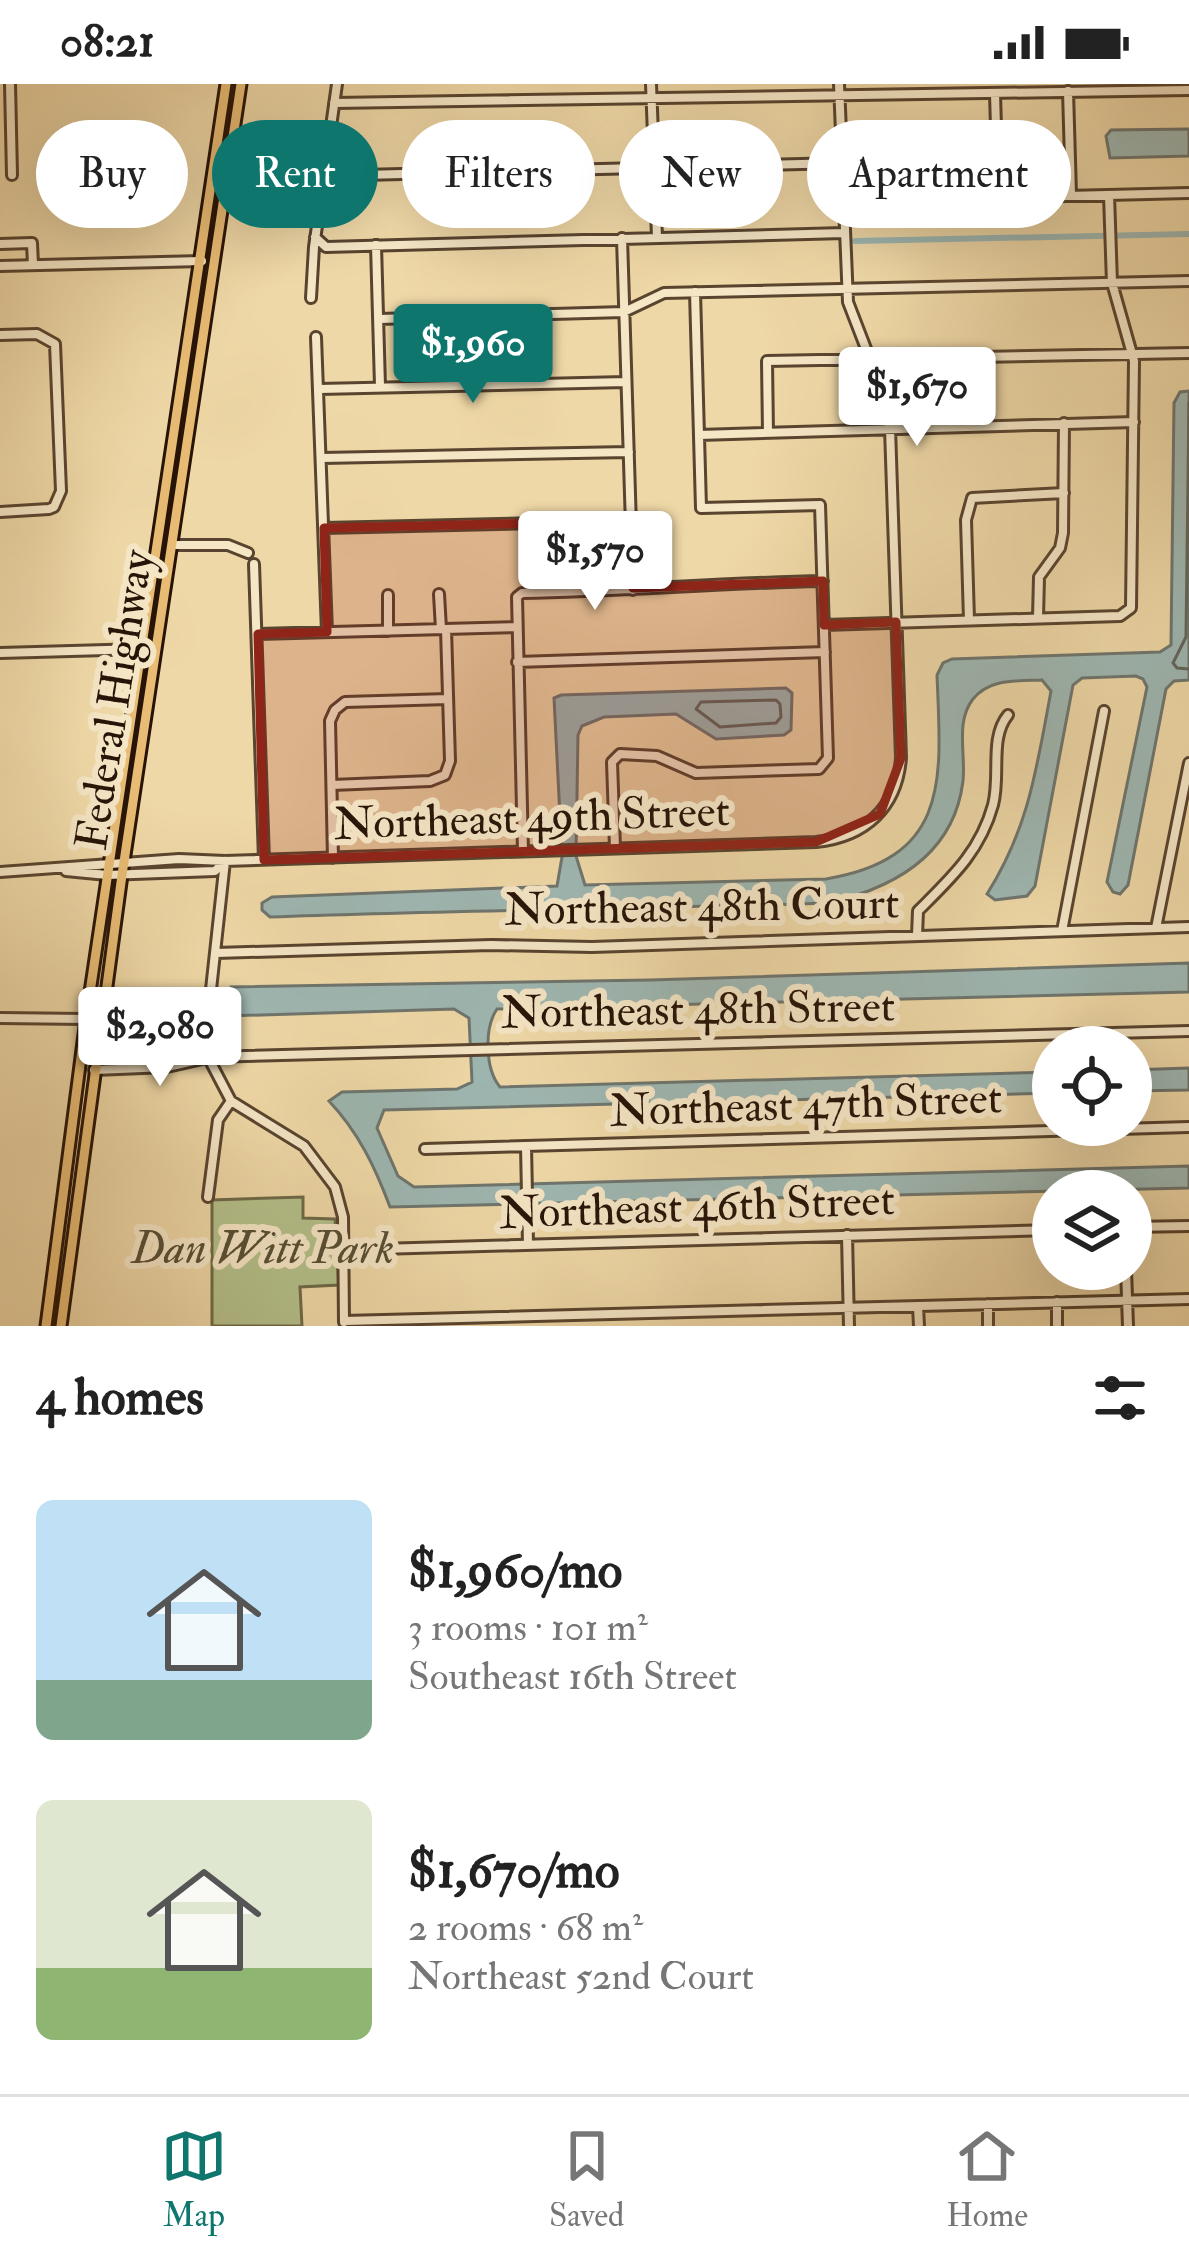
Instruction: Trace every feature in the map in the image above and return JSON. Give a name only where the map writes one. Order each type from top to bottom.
[{"type":"main road","name":"Federal Highway","points":[[61,1326],[97,1047],[241,84]]},
{"type":"main road","name":"Federal Highway","points":[[46,1326],[86,1019],[226,85]]},
{"type":"main road","points":[[226,85],[236,115]]},
{"type":"main road","points":[[182,376],[193,403]]},
{"type":"main road","points":[[177,409],[189,433]]},
{"type":"main road","points":[[161,517],[172,545]]},
{"type":"main road","points":[[149,600],[151,612],[160,621]]},
{"type":"main road","points":[[142,649],[152,680]]},
{"type":"main road","points":[[86,1019],[97,1047]]},
{"type":"main road","points":[[58,1233],[60,1253],[70,1266]]},
{"type":"main road","points":[[53,1271],[62,1277],[65,1294]]},
{"type":"street","points":[[10,84],[12,175]]},
{"type":"street","points":[[331,120],[338,84]]},
{"type":"street","points":[[651,84],[653,120]]},
{"type":"street","points":[[334,103],[652,98],[839,89],[1189,90]]},
{"type":"street","points":[[839,89],[840,120]]},
{"type":"street","points":[[1068,91],[1069,120]]},
{"type":"street","points":[[995,93],[996,120]]},
{"type":"street","points":[[378,175],[619,169]]},
{"type":"street","points":[[1071,195],[1189,193]]},
{"type":"street","points":[[824,625],[1126,613],[1133,600],[1134,352],[1112,283],[1109,195]]},
{"type":"street","points":[[311,298],[316,228]]},
{"type":"street","points":[[657,228],[657,237]]},
{"type":"street","points":[[844,228],[852,317],[890,428],[896,622]]},
{"type":"street","points":[[314,242],[326,247],[844,233]]},
{"type":"street","points":[[622,238],[634,591]]},
{"type":"street","points":[[0,244],[32,243],[33,265]]},
{"type":"street","points":[[376,245],[380,386]]},
{"type":"street","points":[[0,266],[214,261]]},
{"type":"street","points":[[379,319],[624,312],[664,293],[1189,280]]},
{"type":"street","points":[[615,848],[615,757],[646,754],[696,773],[819,769],[828,758],[820,505],[701,508],[695,292]]},
{"type":"street","points":[[0,335],[48,338],[58,354],[61,490],[54,507],[0,512]]},
{"type":"street","points":[[316,337],[327,632]]},
{"type":"street","points":[[768,433],[766,361],[1189,353]]},
{"type":"street","points":[[319,388],[626,382]]},
{"type":"street","points":[[699,435],[1134,422]]},
{"type":"street","points":[[1038,619],[1040,577],[1060,548],[1064,533],[1064,423]]},
{"type":"street","points":[[322,458],[629,452]]},
{"type":"street","points":[[969,620],[968,504],[982,495],[1064,494]]},
{"type":"street","points":[[324,528],[631,521]]},
{"type":"street","points":[[172,545],[228,545],[248,553]]},
{"type":"street","points":[[254,564],[264,860]]},
{"type":"street","points":[[523,851],[515,627],[515,604],[522,593],[823,581]]},
{"type":"street","points":[[332,785],[430,781],[445,775],[450,761],[440,594]]},
{"type":"street","points":[[388,595],[388,631]]},
{"type":"street","name":"Northeast 49th Street","points":[[0,872],[214,871],[225,861],[841,838],[880,814],[900,774],[896,622]]},
{"type":"street","points":[[258,634],[515,627]]},
{"type":"street","points":[[0,652],[142,649]]},
{"type":"street","points":[[517,662],[825,652]]},
{"type":"street","points":[[333,858],[330,721],[335,710],[345,702],[448,699]]},
{"type":"street","points":[[1062,931],[1104,711]]},
{"type":"street","points":[[916,936],[918,911],[958,873],[985,827],[997,782],[998,728],[1008,715]]},
{"type":"street","points":[[1156,928],[1189,763]]},
{"type":"street","points":[[225,861],[208,1057],[231,1101],[304,1146],[325,1170],[340,1202],[344,1324],[1189,1299]]},
{"type":"street","name":"Northeast 48th Court","points":[[216,953],[1189,927]]},
{"type":"street","points":[[0,1018],[86,1019]]},
{"type":"street","name":"Northeast 48th Street","points":[[97,1047],[117,1059],[1189,1030]]},
{"type":"street","name":"Northeast 48th Street","points":[[94,1070],[167,1067],[208,1057]]},
{"type":"street","points":[[208,1197],[218,1120],[231,1101]]},
{"type":"street","name":"Northeast 47th Street","points":[[425,1149],[1189,1127]]},
{"type":"street","points":[[526,1146],[528,1244]]},
{"type":"street","points":[[1152,1227],[1189,1226]]},
{"type":"street","name":"Northeast 46th Street","points":[[344,1250],[1032,1230]]},
{"type":"street","points":[[847,1235],[849,1326]]},
{"type":"street","points":[[1127,1290],[1128,1326]]},
{"type":"street","points":[[1057,1302],[1058,1326]]},
{"type":"street","points":[[988,1304],[988,1326]]},
{"type":"street","points":[[918,1306],[919,1326]]},
{"type":"street","points":[[752,1311],[752,1326]]},
{"type":"street","points":[[681,1312],[681,1326]]},
{"type":"highlighted area","points":[[631,521],[633,588],[823,581],[824,625],[896,622],[901,758],[880,814],[816,842],[264,860],[258,634],[327,632],[324,528]]},
{"type":"green space","name":"Dan Witt Park","points":[[303,1197],[303,1218],[335,1219],[339,1285],[300,1287],[302,1326],[212,1326],[212,1200]]},
{"type":"water","points":[[1189,129],[1189,156],[1110,158],[1106,136],[1111,130]]},
{"type":"water","points":[[1189,391],[1189,680],[1174,681],[1166,689],[1128,885],[1120,894],[1107,882],[1147,687],[1136,676],[1082,678],[1073,685],[1035,886],[1027,896],[995,900],[987,894],[1013,845],[1030,796],[1051,691],[1042,680],[996,684],[973,699],[963,728],[963,781],[947,829],[917,864],[852,896],[828,903],[270,917],[262,910],[262,903],[272,897],[557,886],[562,857],[554,698],[561,695],[786,688],[792,693],[791,730],[784,735],[716,739],[676,714],[604,717],[582,726],[576,856],[585,885],[826,879],[867,868],[897,853],[918,832],[937,779],[937,675],[943,663],[1160,652],[1171,645],[1174,403],[1180,392]]},
{"type":"water","points":[[1189,963],[1189,992],[497,1009],[488,1037],[491,1070],[500,1087],[1032,1073],[1032,1094],[384,1110],[377,1128],[398,1176],[414,1187],[1032,1170],[1032,1192],[390,1207],[365,1151],[329,1101],[342,1092],[457,1089],[472,1082],[469,1018],[454,1009],[226,1016],[231,987]]},
{"type":"water","points":[[1189,1068],[1189,1090],[1152,1091],[1152,1069]]},
{"type":"water","points":[[1189,1166],[1189,1188],[1152,1189],[1152,1170],[1041,1170]]},
{"type":"waterway","points":[[855,241],[1189,234]]}]
